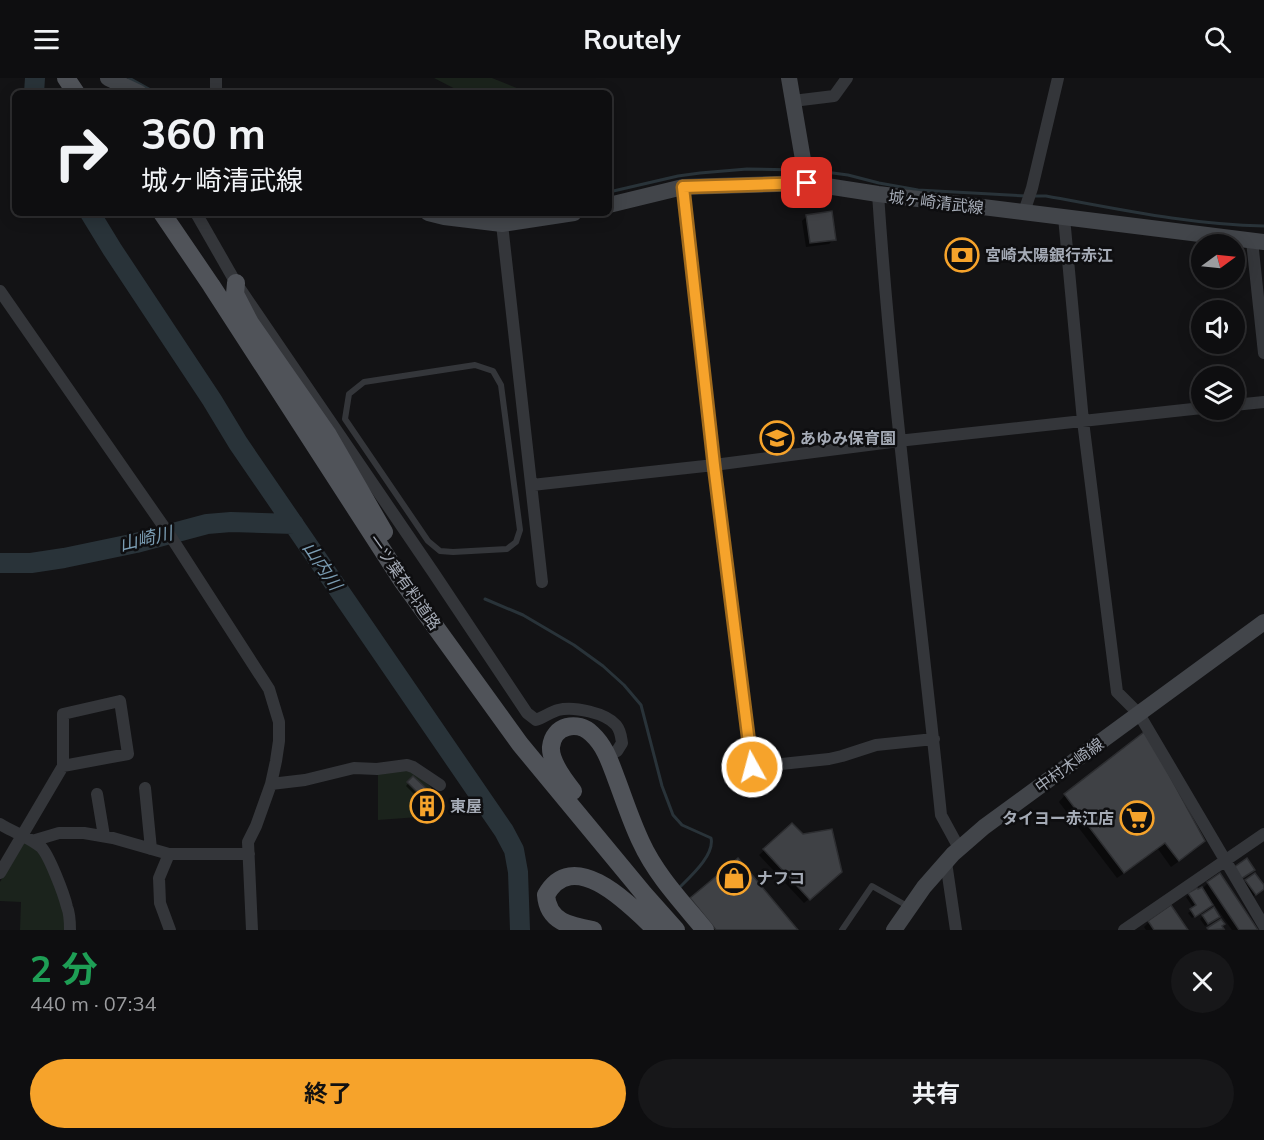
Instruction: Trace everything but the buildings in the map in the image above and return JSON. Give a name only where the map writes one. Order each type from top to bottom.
[{"type":"main road","points":[[108,78],[133,90]]},
{"type":"main road","points":[[789,78],[805,174]]},
{"type":"main road","name":"城ヶ崎清武線","points":[[612,205],[683,187],[805,174],[878,194],[1026,208],[1064,217],[1258,242]]},
{"type":"main road","name":"一ツ葉有料道路","points":[[164,216],[403,582],[520,744],[666,927]]},
{"type":"main road","points":[[440,216],[502,224],[554,216]]},
{"type":"main road","points":[[236,283],[235,294],[250,323],[328,435],[386,536],[453,637],[474,679]]},
{"type":"main road","name":"中村木崎線","points":[[894,930],[924,887],[959,848],[984,827],[1264,622]]},
{"type":"main road","points":[[666,927],[563,777],[552,756],[551,747],[554,737],[567,727],[582,726],[599,741],[608,755],[640,840],[650,860],[705,930]]},
{"type":"main road","points":[[592,930],[562,922],[557,918],[549,908],[546,895],[553,885],[571,876],[581,876],[607,887],[666,927]]},
{"type":"street","points":[[794,102],[834,96],[847,78]]},
{"type":"street","points":[[1026,208],[1058,78]]},
{"type":"street","points":[[683,187],[714,465],[752,767],[829,759],[876,745],[934,739]]},
{"type":"street","points":[[878,194],[899,441],[941,815],[959,848]]},
{"type":"street","points":[[198,216],[236,283],[527,713],[536,720],[558,710],[570,709],[600,714],[616,724],[621,732],[622,743],[617,751],[608,755]]},
{"type":"street","points":[[1064,217],[1083,421],[1117,692],[1139,714],[1264,926]]},
{"type":"street","points":[[502,224],[542,582]]},
{"type":"street","points":[[1258,242],[1264,353]]},
{"type":"street","points":[[0,291],[171,537],[269,689],[279,722],[279,741],[271,784],[248,842],[252,930]]},
{"type":"street","points":[[1245,404],[1264,402]]},
{"type":"street","points":[[532,485],[1191,409]]},
{"type":"street","points":[[0,873],[27,838],[63,766],[63,714],[120,701],[128,754],[63,766]]},
{"type":"street","points":[[271,784],[305,780],[354,768],[377,769],[407,765],[440,785]]},
{"type":"street","points":[[145,788],[151,849]]},
{"type":"street","points":[[97,795],[104,836]]},
{"type":"street","points":[[0,824],[27,838],[40,847],[47,856],[68,907],[70,930]]},
{"type":"street","points":[[27,838],[59,833],[84,833],[113,838],[169,854],[249,854]]},
{"type":"street","points":[[1124,930],[1264,834]]},
{"type":"street","points":[[169,854],[159,878],[160,903],[170,930]]},
{"type":"street","points":[[946,862],[956,930]]},
{"type":"lane","points":[[475,365],[493,371],[501,385],[512,472],[520,530],[516,542],[507,549],[440,551],[428,541],[345,418],[349,394],[364,382],[397,376],[475,365]]},
{"type":"lane","points":[[512,472],[530,471]]},
{"type":"lane","points":[[842,930],[872,886],[909,908]]},
{"type":"shaded area","points":[[434,78],[492,78],[522,90],[457,90]]},
{"type":"shaded area","points":[[409,769],[431,787],[432,816],[378,820],[378,772]]},
{"type":"shaded area","points":[[22,842],[40,850],[64,905],[65,930],[20,930],[21,902],[0,901],[0,882]]},
{"type":"waterway","name":"山内川","points":[[34,90],[35,78]]},
{"type":"waterway","points":[[129,78],[151,90]]},
{"type":"waterway","points":[[612,191],[700,173],[747,169],[800,170]]},
{"type":"waterway","points":[[810,170],[848,175],[918,190],[1026,196]]},
{"type":"waterway","points":[[1032,196],[1046,196],[1209,223],[1264,226]]},
{"type":"waterway","name":"山内川","points":[[92,216],[238,443],[504,831],[514,850],[518,872],[520,930]]},
{"type":"waterway","name":"山崎川","points":[[0,563],[31,563],[64,558],[136,543],[207,524],[231,522],[294,524]]},
{"type":"waterway","points":[[485,599],[523,615],[574,645],[603,666],[641,705],[662,786],[673,815],[682,825],[711,838],[706,858],[679,888]]},
{"type":"place","name":"宮崎太陽銀行赤江","points":[[962,255]]},
{"type":"place","name":"あゆみ保育園","points":[[777,438]]},
{"type":"place","name":"東屋","points":[[427,806]]},
{"type":"place","name":"タイヨー赤江店","points":[[1137,818]]},
{"type":"place","name":"ナフコ","points":[[734,878]]},
{"type":"route","points":[[752,767],[714,465],[683,187],[807,183]]}]
